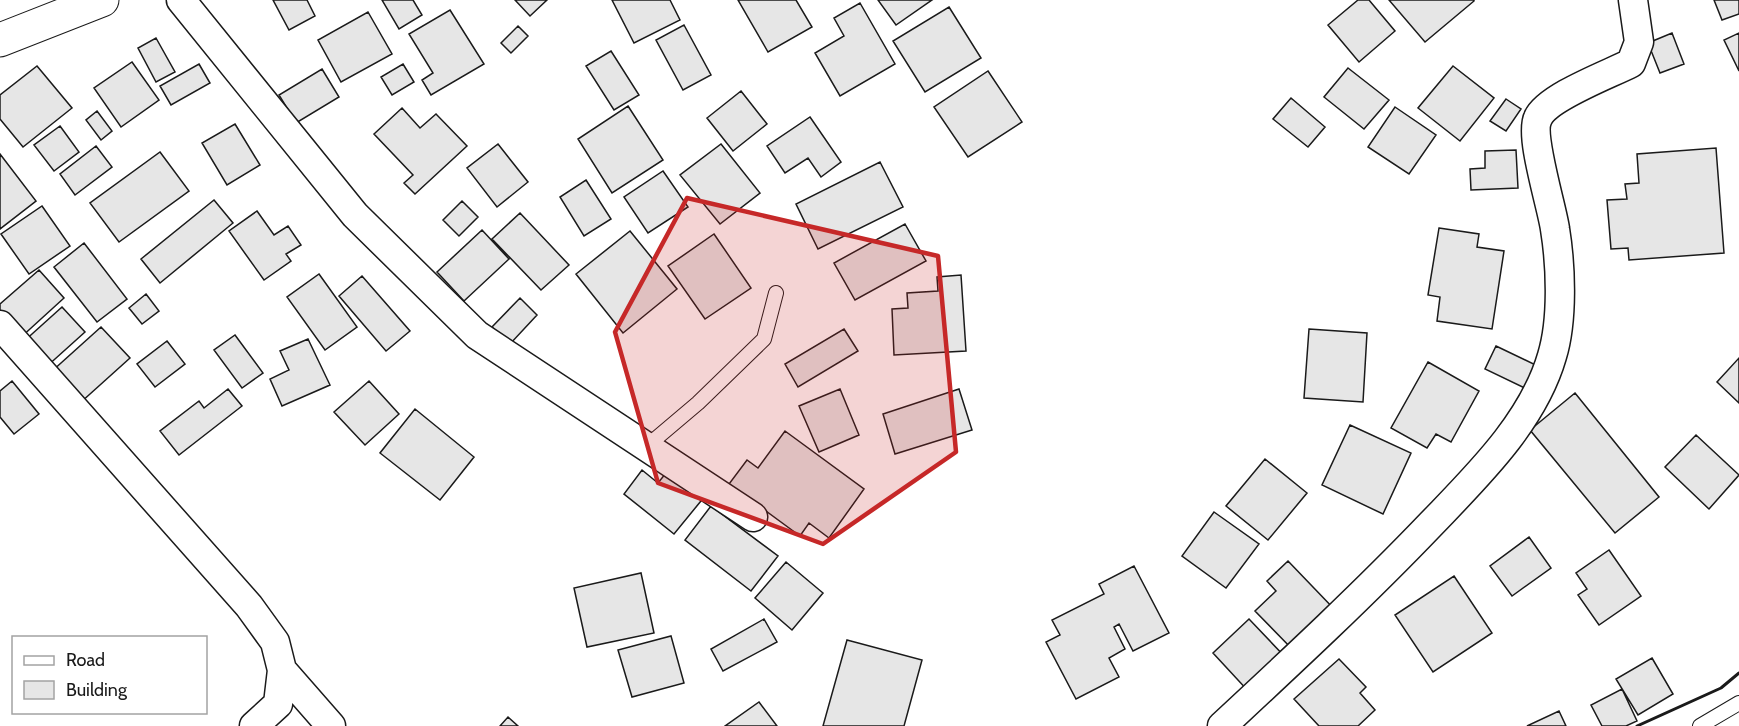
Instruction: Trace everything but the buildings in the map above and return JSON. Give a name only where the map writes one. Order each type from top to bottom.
[{"type":"main road","points":[[0,40],[102,0]]},
{"type":"street","points":[[181,0],[355,215],[477,335],[753,517]]},
{"type":"street","points":[[1222,726],[1310,646],[1496,456],[1539,389],[1553,355],[1560,307],[1556,231],[1536,137],[1537,118],[1551,104],[1631,63],[1639,42],[1633,0]]},
{"type":"street","points":[[0,325],[249,606],[275,642],[282,670],[278,704],[254,726]]},
{"type":"street","points":[[282,670],[331,726]]},
{"type":"lane","points":[[646,447],[706,396],[764,339],[776,293]]},
{"type":"lane","points":[[1700,726],[1739,703]]},
{"type":"highlighted area","points":[[687,198],[938,256],[956,452],[823,544],[658,483],[615,332]]},
{"type":"wall","points":[[1637,726],[1721,688],[1739,673]]}]
